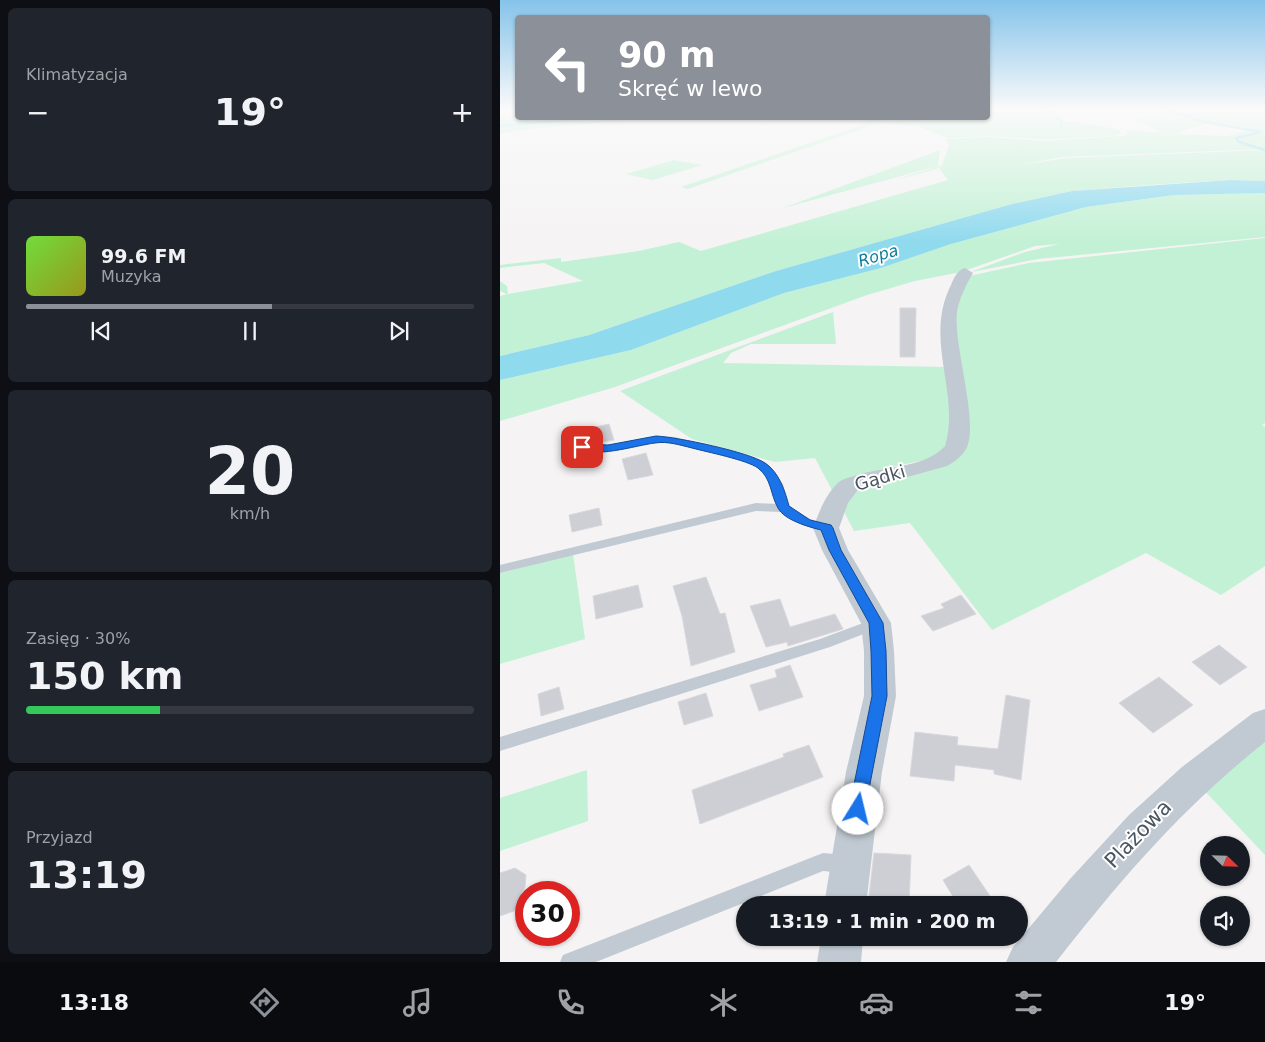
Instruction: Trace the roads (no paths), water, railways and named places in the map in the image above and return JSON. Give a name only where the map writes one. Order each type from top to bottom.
[{"type":"street","name":"Gądki","points":[[826,528],[834,506],[845,488],[870,477],[945,460],[957,448],[960,432],[954,392],[948,314],[955,291],[965,273]]},
{"type":"street","points":[[826,528],[835,550],[876,623],[880,696],[864,772],[846,896]]},
{"type":"street","name":"Plażowa","points":[[1028,962],[1098,875],[1142,828],[1186,786],[1265,723]]},
{"type":"street","points":[[839,962],[841,946]]},
{"type":"lane","points":[[582,447],[608,448],[656,439],[675,440],[738,457],[762,465],[777,484],[784,508]]},
{"type":"lane","points":[[500,569],[756,507],[784,508],[806,522],[826,528]]},
{"type":"lane","points":[[500,744],[825,643],[876,623]]},
{"type":"lane","points":[[570,962],[824,862],[849,865]]},
{"type":"water","name":"Ropa","points":[[1231,180],[1265,181],[1265,193],[1174,195],[1086,207],[951,244],[881,268],[784,293],[631,350],[500,380],[500,356],[589,335],[776,271],[1012,204],[1072,191]]}]
